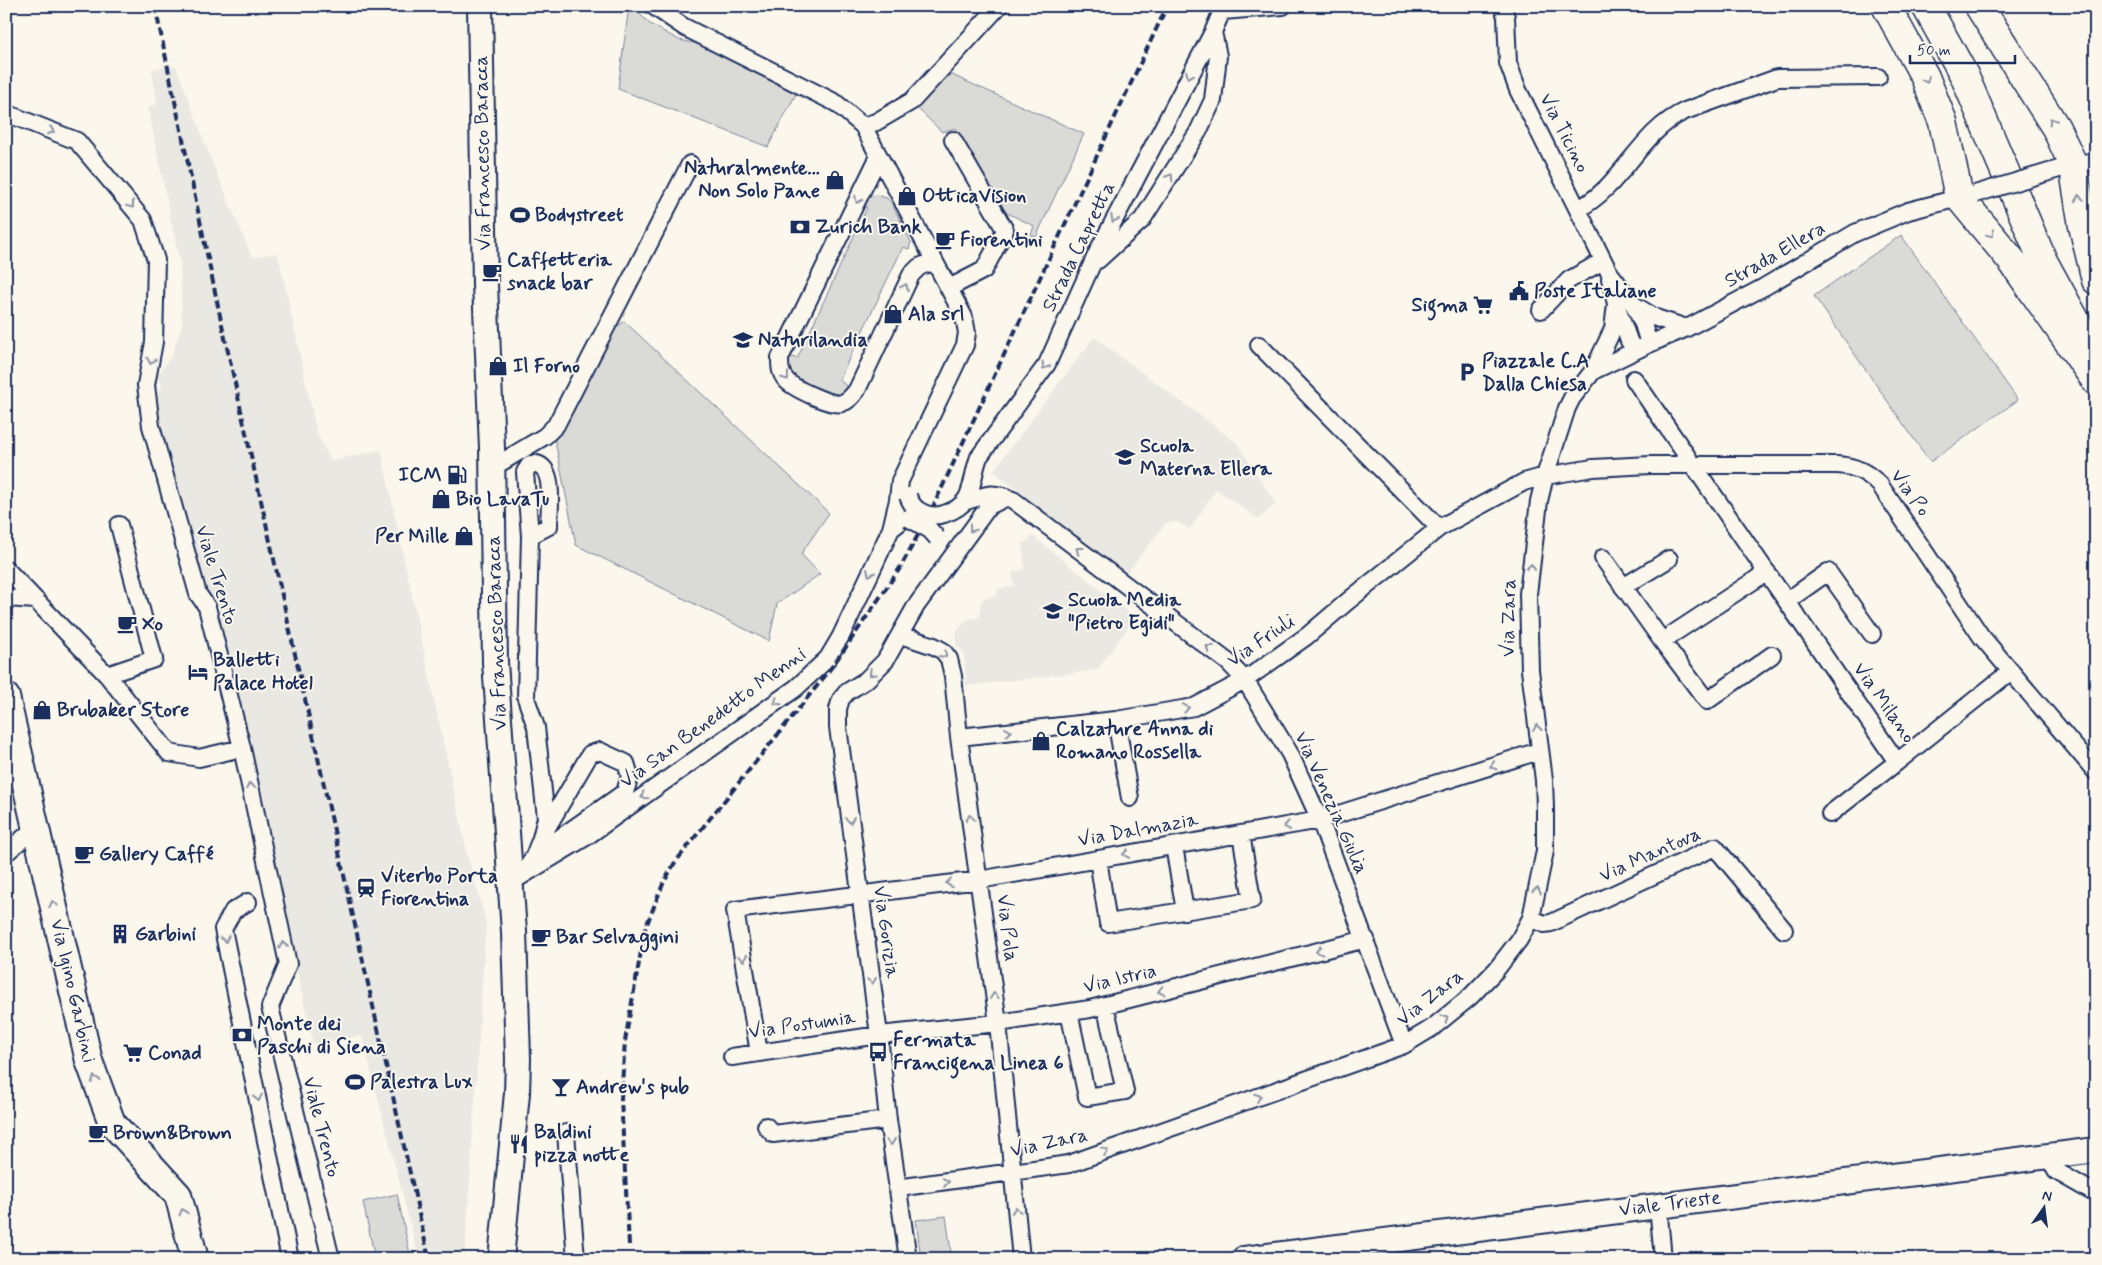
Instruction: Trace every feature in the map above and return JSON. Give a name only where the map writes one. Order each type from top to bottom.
[{"type":"highway","points":[[1886,6],[1925,78],[1943,122],[1973,212],[2012,261],[2096,381]]},
{"type":"highway","points":[[1926,6],[1964,75],[2043,262],[2096,357]]},
{"type":"highway","points":[[1943,6],[1982,76],[2061,261],[2096,322]]},
{"type":"highway","points":[[1979,6],[2056,128],[2076,165],[2083,226],[2096,280]]},
{"type":"main road","name":"Via Francesco Baracca","points":[[480,6],[495,662],[516,880],[514,942],[517,1085],[500,1259]]},
{"type":"main road","name":"Via Igino Garbini","points":[[6,697],[89,1061],[112,1123],[178,1195],[195,1259]]},
{"type":"main road","name":"Viale Trieste","points":[[1244,1259],[2096,1150]]},
{"type":"street","points":[[653,6],[684,27],[836,103],[863,126],[949,288],[984,270],[1005,230],[953,140]]},
{"type":"street","points":[[863,126],[876,122],[912,101],[999,6]]},
{"type":"street","points":[[1223,9],[1283,6]]},
{"type":"street","name":"Via Ticino","points":[[1503,6],[1506,17],[1508,63],[1513,78],[1606,267]]},
{"type":"street","name":"Strada Capretta","points":[[967,501],[974,470],[979,458],[1047,364],[1092,265],[1213,32],[1223,9]]},
{"type":"street","points":[[1092,265],[1142,220],[1198,132],[1214,100],[1218,56],[1213,32]]},
{"type":"street","points":[[1578,209],[1607,190],[1655,130],[1673,116],[1701,104],[1776,78],[1878,77]]},
{"type":"street","name":"Viale Trento","points":[[6,113],[77,141],[143,220],[156,260],[154,342],[146,385],[152,426],[198,594],[207,607],[242,748],[288,964],[270,1007],[331,1259]]},
{"type":"street","points":[[879,156],[780,358],[780,369],[785,379],[793,386],[832,404],[841,404],[849,399],[857,390],[911,275],[919,267],[934,261]]},
{"type":"street","points":[[492,468],[545,436],[556,425],[690,164]]},
{"type":"street","name":"Strada Ellera","points":[[1545,476],[1567,408],[1572,398],[1593,371],[1687,328],[1764,287],[1855,233],[1908,211],[2076,165]]},
{"type":"street","points":[[1606,267],[1634,305],[1643,324],[1642,348],[1629,341],[1606,267]]},
{"type":"street","points":[[1541,310],[1568,280],[1606,267]]},
{"type":"street","name":"Via San Benedetto Menni","points":[[516,880],[586,838],[796,688],[828,658],[841,636],[891,529],[903,498],[911,461],[965,345],[967,333],[964,317],[949,288]]},
{"type":"street","points":[[1593,371],[1613,329],[1616,304]]},
{"type":"street","points":[[1634,305],[1656,318],[1687,328]]},
{"type":"street","points":[[1258,345],[1439,528]]},
{"type":"street","name":"Via Milano","points":[[1634,379],[1897,762],[2011,671]]},
{"type":"street","name":"Via Po","points":[[1545,476],[1593,468],[1650,465],[1837,465],[1851,466],[1864,471],[1880,485],[1981,636],[2096,772]]},
{"type":"street","name":"Via Friuli","points":[[959,737],[1116,720],[1194,707],[1245,680],[1307,636],[1439,528],[1524,482],[1545,476]]},
{"type":"street","name":"Via Zara","points":[[897,1188],[1069,1164],[1404,1044],[1432,1028],[1470,997],[1496,970],[1519,940],[1531,918],[1545,851],[1544,780],[1530,670],[1528,594],[1539,501],[1545,476]]},
{"type":"street","name":"Via Venezia Giulia","points":[[925,514],[935,516],[955,511],[967,501],[989,493],[997,493],[1013,500],[1228,662],[1245,680],[1290,754],[1320,820],[1404,1044]]},
{"type":"street","name":"Via Gorizia","points":[[908,1259],[888,1120],[879,1035],[838,727],[838,709],[841,699],[847,692],[866,680],[886,661],[916,606],[989,506],[1007,497]]},
{"type":"street","points":[[925,514],[903,498],[900,509],[908,518],[930,530],[937,538],[942,552],[943,567]]},
{"type":"street","points":[[891,529],[908,518],[925,514]]},
{"type":"street","points":[[108,675],[154,659],[119,525]]},
{"type":"street","points":[[516,880],[534,856],[546,818],[536,727],[526,698],[530,536]]},
{"type":"street","points":[[1603,558],[1707,701],[1772,655]]},
{"type":"street","points":[[1623,587],[1669,559]]},
{"type":"street","points":[[6,569],[108,675],[169,753],[199,758],[242,748]]},
{"type":"street","points":[[1662,641],[1767,572]]},
{"type":"street","name":"Via Milano","points":[[1787,601],[1828,572],[1872,634]]},
{"type":"street","points":[[6,598],[18,597],[36,600]]},
{"type":"street","name":"Via Pola","points":[[901,635],[934,646],[943,651],[950,659],[956,691],[959,737],[998,1023],[1011,1173],[1021,1259]]},
{"type":"street","points":[[1116,720],[1130,798]]},
{"type":"street","points":[[534,856],[624,792],[630,776],[626,763],[600,751],[590,754],[541,838]]},
{"type":"street","name":"Via Dalmazia","points":[[759,1053],[734,910],[979,880],[1320,820],[1539,751]]},
{"type":"street","points":[[1830,814],[1897,762]]},
{"type":"street","points":[[6,853],[35,828]]},
{"type":"street","points":[[1098,859],[1108,923],[1252,900],[1241,834]]},
{"type":"street","points":[[1174,846],[1185,911]]},
{"type":"street","name":"Via Mantova","points":[[1531,918],[1544,924],[1551,922],[1715,847],[1784,930]]},
{"type":"street","points":[[248,902],[233,912],[223,929],[290,1259]]},
{"type":"street","name":"Via Istria","points":[[879,1035],[998,1023],[1105,1005],[1366,939]]},
{"type":"street","points":[[1069,1012],[1087,1097],[1125,1091],[1105,1005]]},
{"type":"street","name":"Via Postumia","points":[[732,1057],[879,1035]]},
{"type":"street","points":[[766,1126],[773,1134],[888,1120]]},
{"type":"street","points":[[566,1133],[576,1259]]},
{"type":"street","points":[[2050,1157],[2056,1171],[2096,1194]]},
{"type":"street","points":[[1658,1205],[1663,1259]]},
{"type":"shaded area","points":[[629,6],[634,8],[650,24],[679,40],[698,44],[796,94],[768,147],[618,89]]},
{"type":"shaded area","points":[[176,66],[211,159],[252,257],[278,253],[317,434],[331,461],[381,450],[467,853],[486,922],[465,1259],[419,1259],[362,1036],[313,1043],[254,779],[158,429],[157,396],[162,386],[157,376],[172,355],[182,325],[180,264],[148,108],[157,104],[152,69]]},
{"type":"shaded area","points":[[949,75],[1084,134],[1036,237],[1031,235],[1034,226],[999,209],[1001,206],[955,128],[942,132],[916,107]]},
{"type":"shaded area","points":[[876,195],[887,198],[891,202],[911,242],[909,249],[903,247],[839,380],[847,386],[841,394],[830,396],[793,379],[788,366],[790,356],[797,359],[867,208],[862,202],[866,198]]},
{"type":"shaded area","points":[[1901,235],[2018,400],[1930,462],[1814,296]]},
{"type":"shaded area","points":[[624,321],[829,513],[801,554],[820,574],[777,604],[769,641],[576,545],[554,436],[601,341]]},
{"type":"shaded area","name":"Scuola Materna Ellera","points":[[1094,337],[1237,443],[1276,504],[1258,519],[1216,489],[1190,529],[1177,522],[1166,523],[1126,574],[993,471]]},
{"type":"shaded area","name":"Scuola Media \"Pietro Egidi\"","points":[[1033,536],[1135,618],[1097,670],[966,686],[964,653],[956,645],[957,631],[966,620],[980,617],[980,604],[984,598],[998,596],[997,589],[1014,586],[1012,572],[1025,569],[1022,545]]},
{"type":"shaded area","points":[[397,1194],[411,1259],[375,1259],[363,1202]]},
{"type":"shaded area","points":[[946,1216],[952,1259],[921,1259],[916,1220]]},
{"type":"railway","points":[[155,6],[219,311],[429,1259]]},
{"type":"railway","points":[[629,1245],[621,1099],[625,1041],[645,929],[663,884],[674,864],[695,837],[825,676],[900,568],[931,511],[1167,6]]},
{"type":"place","name":"Naturalmente... Non Solo Pane","points":[[835,180]]},
{"type":"place","name":"OtticaVision","points":[[907,196]]},
{"type":"place","name":"Bodystreet","points":[[520,215]]},
{"type":"place","name":"Zurich Bank","points":[[800,227]]},
{"type":"place","name":"Fiorentini","points":[[945,240]]},
{"type":"place","name":"Caffetteria snack bar","points":[[492,272]]},
{"type":"place","name":"Poste Italiane","points":[[1519,291]]},
{"type":"place","name":"Sigma","points":[[1483,305]]},
{"type":"place","name":"Ala srl","points":[[893,314]]},
{"type":"place","name":"Naturilandia","points":[[743,340]]},
{"type":"place","name":"Il Forno","points":[[498,366]]},
{"type":"place","name":"Piazzale C.A Dalla Chiesa","points":[[1467,372]]},
{"type":"place","name":"Scuola Materna Ellera","points":[[1125,457]]},
{"type":"place","name":"ICM","points":[[457,475]]},
{"type":"place","name":"Bio LavaTu","points":[[441,499]]},
{"type":"place","name":"Per Mille","points":[[464,536]]},
{"type":"place","name":"Scuola Media \"Pietro Egidi\"","points":[[1053,611]]},
{"type":"place","name":"Xo","points":[[127,624]]},
{"type":"place","name":"Balletti Palace Hotel","points":[[198,672]]},
{"type":"place","name":"Brubaker Store","points":[[42,710]]},
{"type":"place","name":"Calzature Anna di Romano Rossella","points":[[1041,741]]},
{"type":"place","name":"Gallery Caffé","points":[[84,854]]},
{"type":"place","name":"Viterbo Porta Fiorentina","points":[[366,888]]},
{"type":"place","name":"Garbini","points":[[120,934]]},
{"type":"place","name":"Bar Selvaggini","points":[[541,937]]},
{"type":"place","name":"Monte dei Paschi di Siena","points":[[242,1035]]},
{"type":"place","name":"Fermata Francigena Linea 6","points":[[878,1052]]},
{"type":"place","name":"Conad","points":[[133,1053]]},
{"type":"place","name":"Palestra Lux","points":[[355,1082]]},
{"type":"place","name":"Andrew's pub","points":[[561,1087]]},
{"type":"place","name":"Brown&Brown","points":[[98,1133]]},
{"type":"place","name":"Baldini pizza notte","points":[[519,1144]]}]
